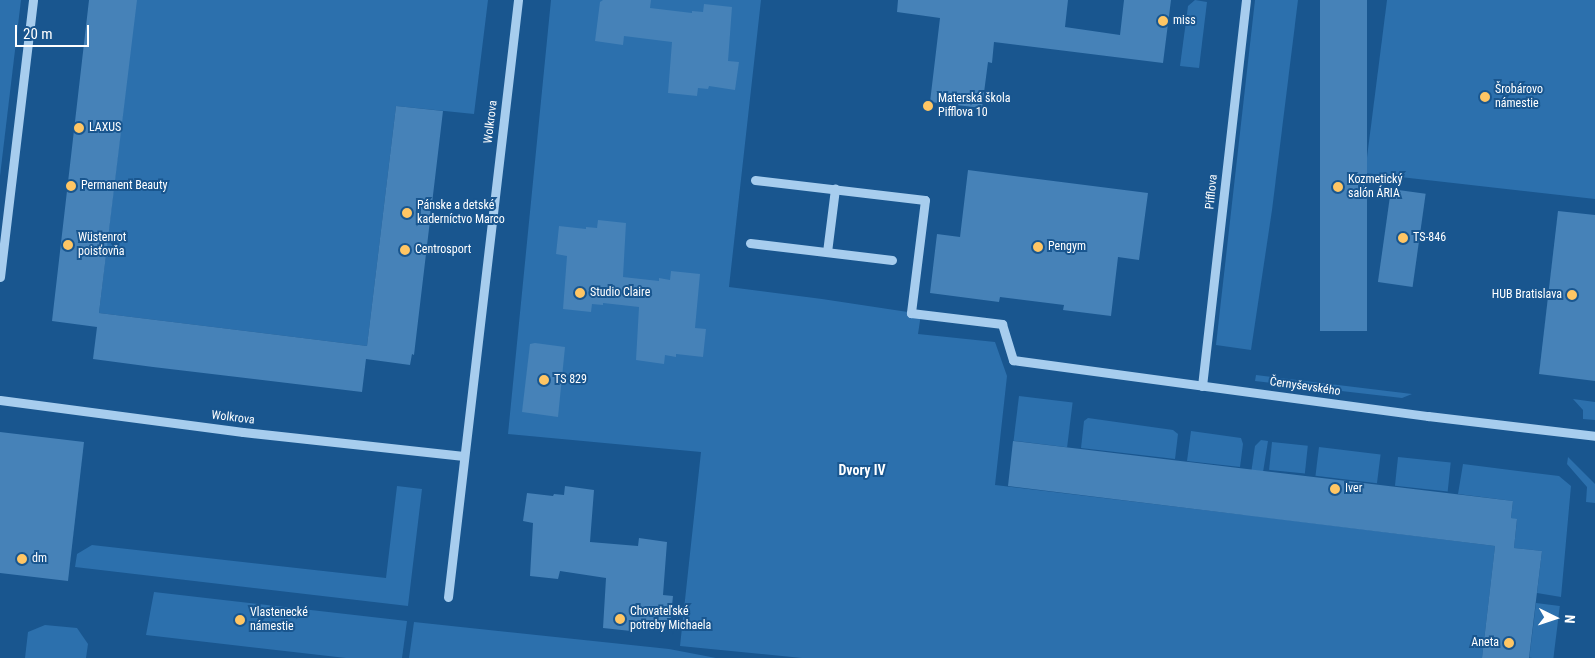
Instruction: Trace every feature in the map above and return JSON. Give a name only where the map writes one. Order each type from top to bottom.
[{"type":"street","points":[[0,278],[33,0]]},
{"type":"street","name":"Wolkrova","points":[[448,597],[518,0]]},
{"type":"street","name":"Pifflova","points":[[1202,386],[1246,0]]},
{"type":"street","points":[[755,180],[835,189],[827,252]]},
{"type":"street","name":"Černyševského","points":[[835,189],[925,200],[911,313],[1002,324],[1013,360],[1595,436]]},
{"type":"street","points":[[750,243],[892,260]]},
{"type":"street","name":"Wolkrova","points":[[0,400],[243,432],[464,456]]},
{"type":"shaded area","points":[[0,0],[21,0],[0,176]]},
{"type":"shaded area","points":[[136,0],[488,0],[474,114],[396,106],[367,346],[99,313]]},
{"type":"shaded area","points":[[551,0],[761,0],[729,287],[921,314],[918,334],[995,342],[1007,376],[995,485],[1245,515],[1255,446],[1261,440],[1268,441],[1256,516],[1495,546],[1482,658],[802,658],[680,646],[701,452],[508,434]]},
{"type":"shaded area","points":[[1195,0],[1207,2],[1199,68],[1180,66],[1188,6]]},
{"type":"shaded area","points":[[1255,0],[1298,0],[1272,210],[1251,350],[1216,345]]},
{"type":"shaded area","name":"Šrobárovo námestie","points":[[1387,0],[1595,0],[1595,199],[1365,173]]},
{"type":"shaded area","points":[[1256,375],[1412,394],[1402,398],[1255,381]]},
{"type":"shaded area","points":[[1019,396],[1073,403],[1067,447],[1014,441]]},
{"type":"shaded area","points":[[1573,399],[1595,402],[1595,420],[1583,419],[1583,410]]},
{"type":"shaded area","points":[[1088,418],[1173,430],[1178,434],[1175,459],[1081,448],[1084,421]]},
{"type":"shaded area","points":[[1191,431],[1241,438],[1243,444],[1240,467],[1187,461]]},
{"type":"shaded area","points":[[1272,442],[1308,446],[1305,474],[1269,470]]},
{"type":"shaded area","points":[[1319,447],[1381,455],[1377,483],[1315,476]]},
{"type":"shaded area","points":[[1398,457],[1451,463],[1448,491],[1395,486]]},
{"type":"shaded area","points":[[1568,457],[1595,484],[1595,503],[1586,502],[1587,487],[1567,464]]},
{"type":"shaded area","points":[[1463,464],[1559,476],[1571,486],[1561,597],[1537,593],[1542,551],[1514,548],[1517,520],[1511,518],[1513,501],[1458,494]]},
{"type":"shaded area","points":[[397,486],[422,489],[408,606],[75,567],[77,554],[92,545],[386,578]]},
{"type":"shaded area","points":[[154,592],[407,621],[402,658],[346,658],[146,635]]},
{"type":"shaded area","points":[[1536,603],[1560,606],[1553,658],[1529,658]]},
{"type":"shaded area","points":[[414,622],[669,649],[716,658],[409,658]]},
{"type":"shaded area","points":[[45,625],[77,628],[88,644],[86,658],[25,658],[28,632]]},
{"type":"building","points":[[89,0],[137,0],[99,313],[367,346],[396,106],[443,111],[414,355],[412,354],[410,365],[366,359],[362,392],[153,367],[93,359],[97,327],[52,321]]},
{"type":"building","points":[[603,0],[651,0],[650,8],[692,13],[692,11],[703,12],[704,4],[732,7],[728,61],[739,62],[735,90],[709,86],[708,89],[698,88],[697,96],[668,93],[672,42],[624,36],[623,45],[595,41],[600,2]]},
{"type":"building","points":[[898,0],[1068,0],[1065,27],[1120,35],[1124,0],[1171,0],[1163,63],[994,42],[992,63],[988,62],[982,108],[930,102],[940,18],[897,12]]},
{"type":"building","points":[[1320,0],[1367,0],[1367,331],[1320,331]]},
{"type":"building","name":"Pengym","points":[[968,170],[1148,193],[1139,260],[1118,257],[1111,316],[1063,310],[1064,305],[1000,297],[999,302],[930,293],[937,234],[960,237]]},
{"type":"building","name":"TS-846","points":[[1391,189],[1426,194],[1413,287],[1378,282]]},
{"type":"building","name":"HUB Bratislava","points":[[1558,211],[1595,215],[1595,381],[1539,374]]},
{"type":"building","points":[[598,220],[626,223],[623,277],[659,281],[659,278],[670,280],[671,271],[700,274],[695,328],[706,329],[703,357],[676,354],[676,357],[665,355],[664,364],[636,360],[639,307],[603,303],[603,305],[592,304],[591,312],[563,309],[567,256],[556,254],[559,226],[586,229],[586,227],[597,228]]},
{"type":"building","name":"TS 829","points":[[530,344],[565,347],[558,417],[522,412]]},
{"type":"building","points":[[0,432],[84,442],[68,581],[0,573]]},
{"type":"building","points":[[1013,441],[1513,501],[1511,518],[1517,519],[1514,548],[1542,551],[1529,658],[1482,658],[1495,546],[1008,486]]},
{"type":"building","points":[[565,486],[594,490],[590,542],[638,546],[639,538],[667,542],[663,595],[673,596],[670,625],[644,621],[643,624],[632,622],[631,631],[603,628],[606,578],[560,571],[558,579],[530,576],[533,523],[523,521],[527,493],[553,496],[554,494],[564,495]]},
{"type":"place","name":"miss","points":[[1163,21]]},
{"type":"place","name":"Šrobárovo námestie","points":[[1485,97]]},
{"type":"place","name":"Materská škola Pifflova 10","points":[[928,106]]},
{"type":"place","name":"LAXUS","points":[[79,128]]},
{"type":"place","name":"Permanent Beauty","points":[[71,186]]},
{"type":"place","name":"Kozmetický salón ÁRIA","points":[[1338,187]]},
{"type":"place","name":"Pánske a detské kaderníctvo Marco","points":[[407,213]]},
{"type":"place","name":"TS-846","points":[[1403,238]]},
{"type":"place","name":"Wüstenrot poisťovňa","points":[[68,245]]},
{"type":"place","name":"Pengym","points":[[1038,247]]},
{"type":"place","name":"Centrosport","points":[[405,250]]},
{"type":"place","name":"Studio Claire","points":[[580,293]]},
{"type":"place","name":"HUB Bratislava","points":[[1572,295]]},
{"type":"place","name":"TS 829","points":[[544,380]]},
{"type":"place","name":"Iver","points":[[1335,489]]},
{"type":"place","name":"dm","points":[[22,559]]},
{"type":"place","name":"Chovateľské potreby Michaela","points":[[620,619]]},
{"type":"place","name":"Vlastenecké námestie","points":[[240,620]]},
{"type":"place","name":"Aneta","points":[[1509,643]]},
{"type":"district","name":"Dvory IV","points":[[862,470]]}]
